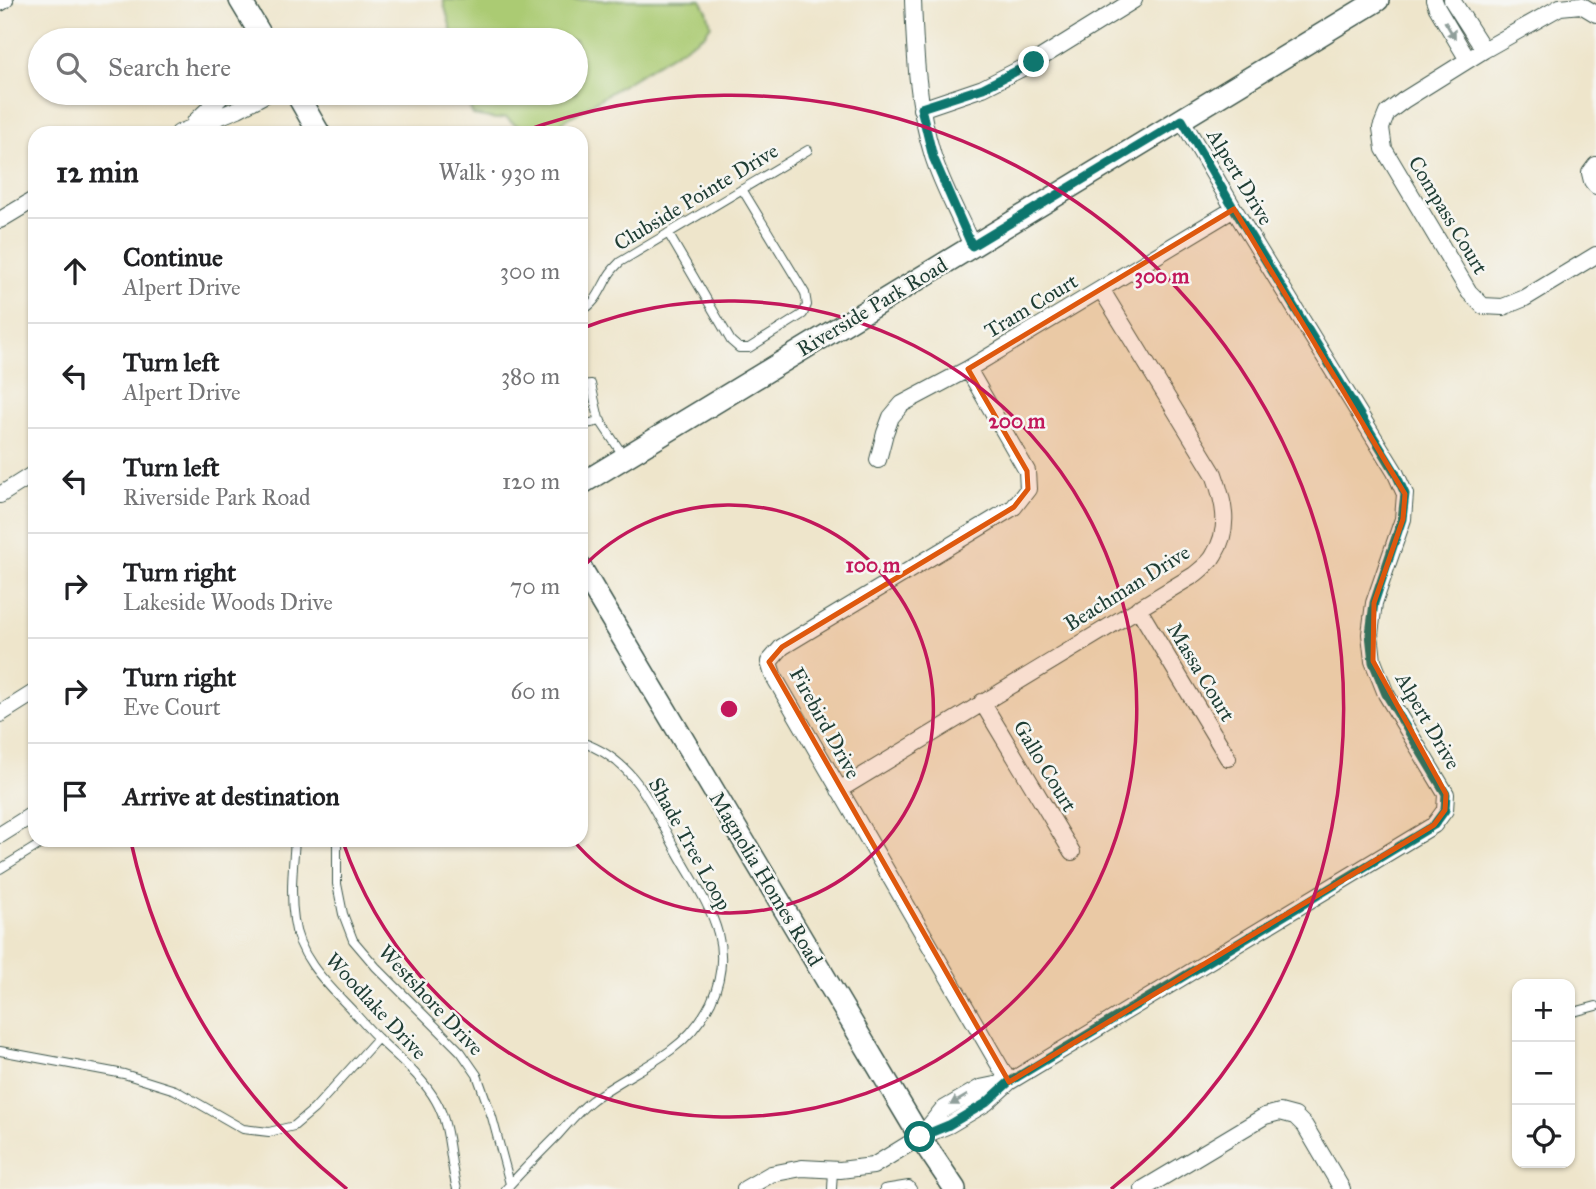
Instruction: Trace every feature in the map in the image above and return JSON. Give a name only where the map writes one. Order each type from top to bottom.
[{"type":"street","points":[[0,3],[5,0]]},
{"type":"street","points":[[240,0],[257,28]]},
{"type":"street","points":[[913,0],[915,66],[921,108],[933,157],[972,246]]},
{"type":"street","points":[[921,108],[983,88],[1034,62],[1134,0]]},
{"type":"street","name":"Riverside Park Road","points":[[588,480],[1378,0]]},
{"type":"street","points":[[1434,0],[1468,60]]},
{"type":"street","points":[[1452,0],[1484,50]]},
{"type":"street","name":"Compass Court","points":[[1596,14],[1581,5],[1560,7],[1404,100],[1387,113],[1381,128],[1384,149],[1469,292],[1483,306],[1503,307],[1525,298],[1596,255]]},
{"type":"street","points":[[189,126],[212,105]]},
{"type":"street","points":[[193,126],[233,105]]},
{"type":"street","points":[[303,105],[315,126]]},
{"type":"street","name":"Alpert Drive","points":[[745,1189],[771,1174],[802,1168],[834,1170],[873,1166],[920,1137],[942,1110],[980,1088],[1009,1082],[1434,825],[1445,810],[1446,794],[1386,694],[1373,662],[1370,634],[1374,603],[1402,519],[1405,494],[1395,472],[1182,120]]},
{"type":"street","points":[[1596,165],[1590,173],[1596,186]]},
{"type":"street","points":[[0,220],[28,204]]},
{"type":"street","name":"Tram Court","points":[[878,460],[891,417],[902,404],[968,369],[1234,209]]},
{"type":"street","name":"Beachman Drive","points":[[839,790],[1194,575],[1214,557],[1223,533],[1224,504],[1214,474],[1101,289]]},
{"type":"street","name":"Firebird Drive","points":[[968,369],[1027,471],[1028,489],[1014,507],[782,647],[769,662],[772,675],[1009,1082]]},
{"type":"street","points":[[0,495],[28,478]]},
{"type":"street","name":"Magnolia Homes Road","points":[[588,580],[920,1137],[955,1189]]},
{"type":"street","name":"Massa Court","points":[[1138,608],[1228,758]]},
{"type":"street","points":[[0,713],[28,696]]},
{"type":"street","name":"Gallo Court","points":[[982,702],[1072,852]]},
{"type":"street","points":[[0,835],[28,817]]},
{"type":"street","points":[[1143,1189],[1265,1116],[1280,1112],[1295,1116],[1305,1126],[1342,1189]]},
{"type":"lane","name":"Clubside Pointe Drive","points":[[588,307],[599,295],[620,262],[808,150]]},
{"type":"lane","points":[[668,233],[731,341],[739,348],[749,348],[803,314],[807,305],[805,293],[742,189]]},
{"type":"lane","points":[[588,384],[591,384],[597,414],[624,458]]},
{"type":"lane","points":[[588,424],[601,421]]},
{"type":"lane","name":"Shade Tree Loop","points":[[508,1186],[588,1103],[670,1051],[692,1033],[717,988],[722,961],[718,931],[706,902],[640,785],[622,765],[588,744]]},
{"type":"lane","points":[[0,869],[36,847]]},
{"type":"lane","name":"Woodlake Drive","points":[[295,847],[292,883],[294,922],[303,950],[320,977],[425,1083],[438,1104],[446,1128],[457,1189]]},
{"type":"lane","name":"Westshore Drive","points":[[337,847],[337,884],[343,914],[353,940],[376,967],[461,1052],[477,1075],[492,1117],[508,1186]]},
{"type":"lane","points":[[1575,1012],[1596,1006]]},
{"type":"lane","points":[[0,1051],[124,1074],[175,1090],[243,1129],[269,1132],[294,1126],[314,1109],[378,1038]]},
{"type":"lane","points":[[832,1189],[834,1170]]},
{"type":"lane","points":[[884,1189],[909,1185],[912,1189]]},
{"type":"highlighted area","points":[[1234,209],[1405,494],[1403,519],[1374,603],[1373,661],[1446,794],[1445,810],[1434,825],[1009,1082],[769,662],[782,647],[1014,507],[1028,489],[1027,471],[968,369]]},
{"type":"green space","points":[[443,0],[701,0],[711,25],[704,35],[556,126],[518,126],[506,117],[496,119],[473,115],[469,105],[588,105],[588,28],[451,28]]},
{"type":"route","points":[[920,1137],[949,1125],[986,1103],[1009,1082],[1434,825],[1445,810],[1446,794],[1386,694],[1373,662],[1370,634],[1374,603],[1402,519],[1405,494],[1395,472],[1182,120],[972,246],[933,157],[921,108],[983,88],[1034,62]]}]
